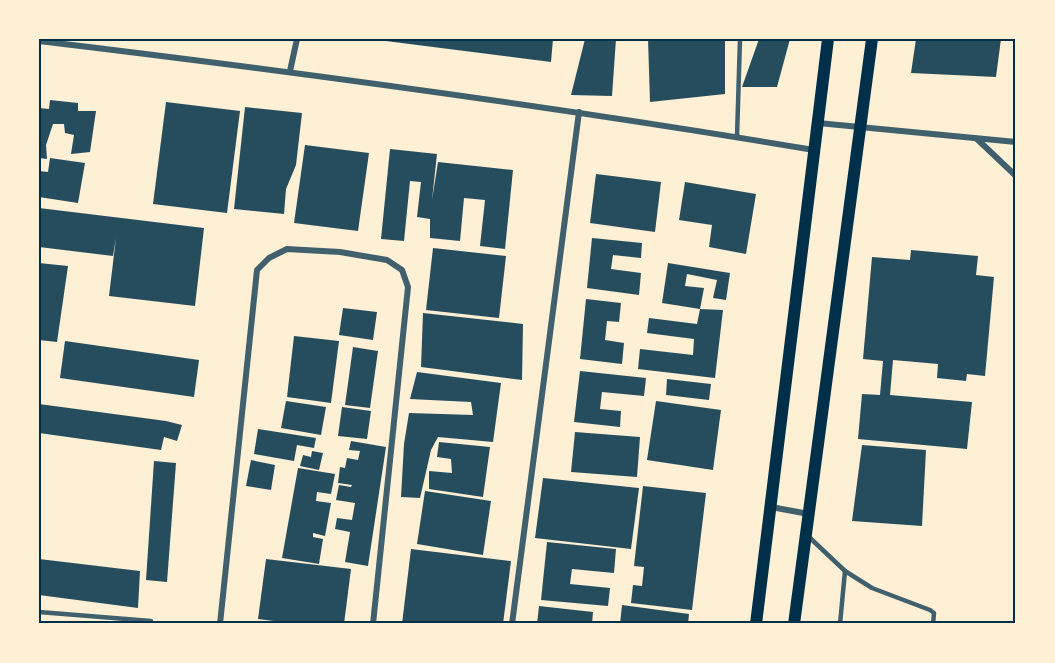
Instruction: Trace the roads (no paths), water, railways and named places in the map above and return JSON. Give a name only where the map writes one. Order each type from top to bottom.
[{"type":"main road","points":[[756,624],[828,39]]},
{"type":"main road","points":[[794,624],[858,128],[872,39]]},
{"type":"street","points":[[290,71],[297,39]]},
{"type":"street","points":[[39,41],[290,71],[579,112],[815,150]]},
{"type":"street","points":[[512,624],[579,112]]},
{"type":"street","points":[[818,123],[1016,142]]},
{"type":"street","points":[[976,139],[1016,176]]},
{"type":"street","points":[[220,624],[257,270],[269,258],[287,249],[340,252],[387,260],[402,270],[408,287],[373,624]]},
{"type":"street","points":[[771,507],[810,514]]},
{"type":"lane","points":[[736,137],[740,39]]},
{"type":"lane","points":[[807,536],[845,571],[872,588],[930,610],[934,613],[933,624]]},
{"type":"lane","points":[[840,624],[845,571]]},
{"type":"lane","points":[[39,612],[151,621]]}]
